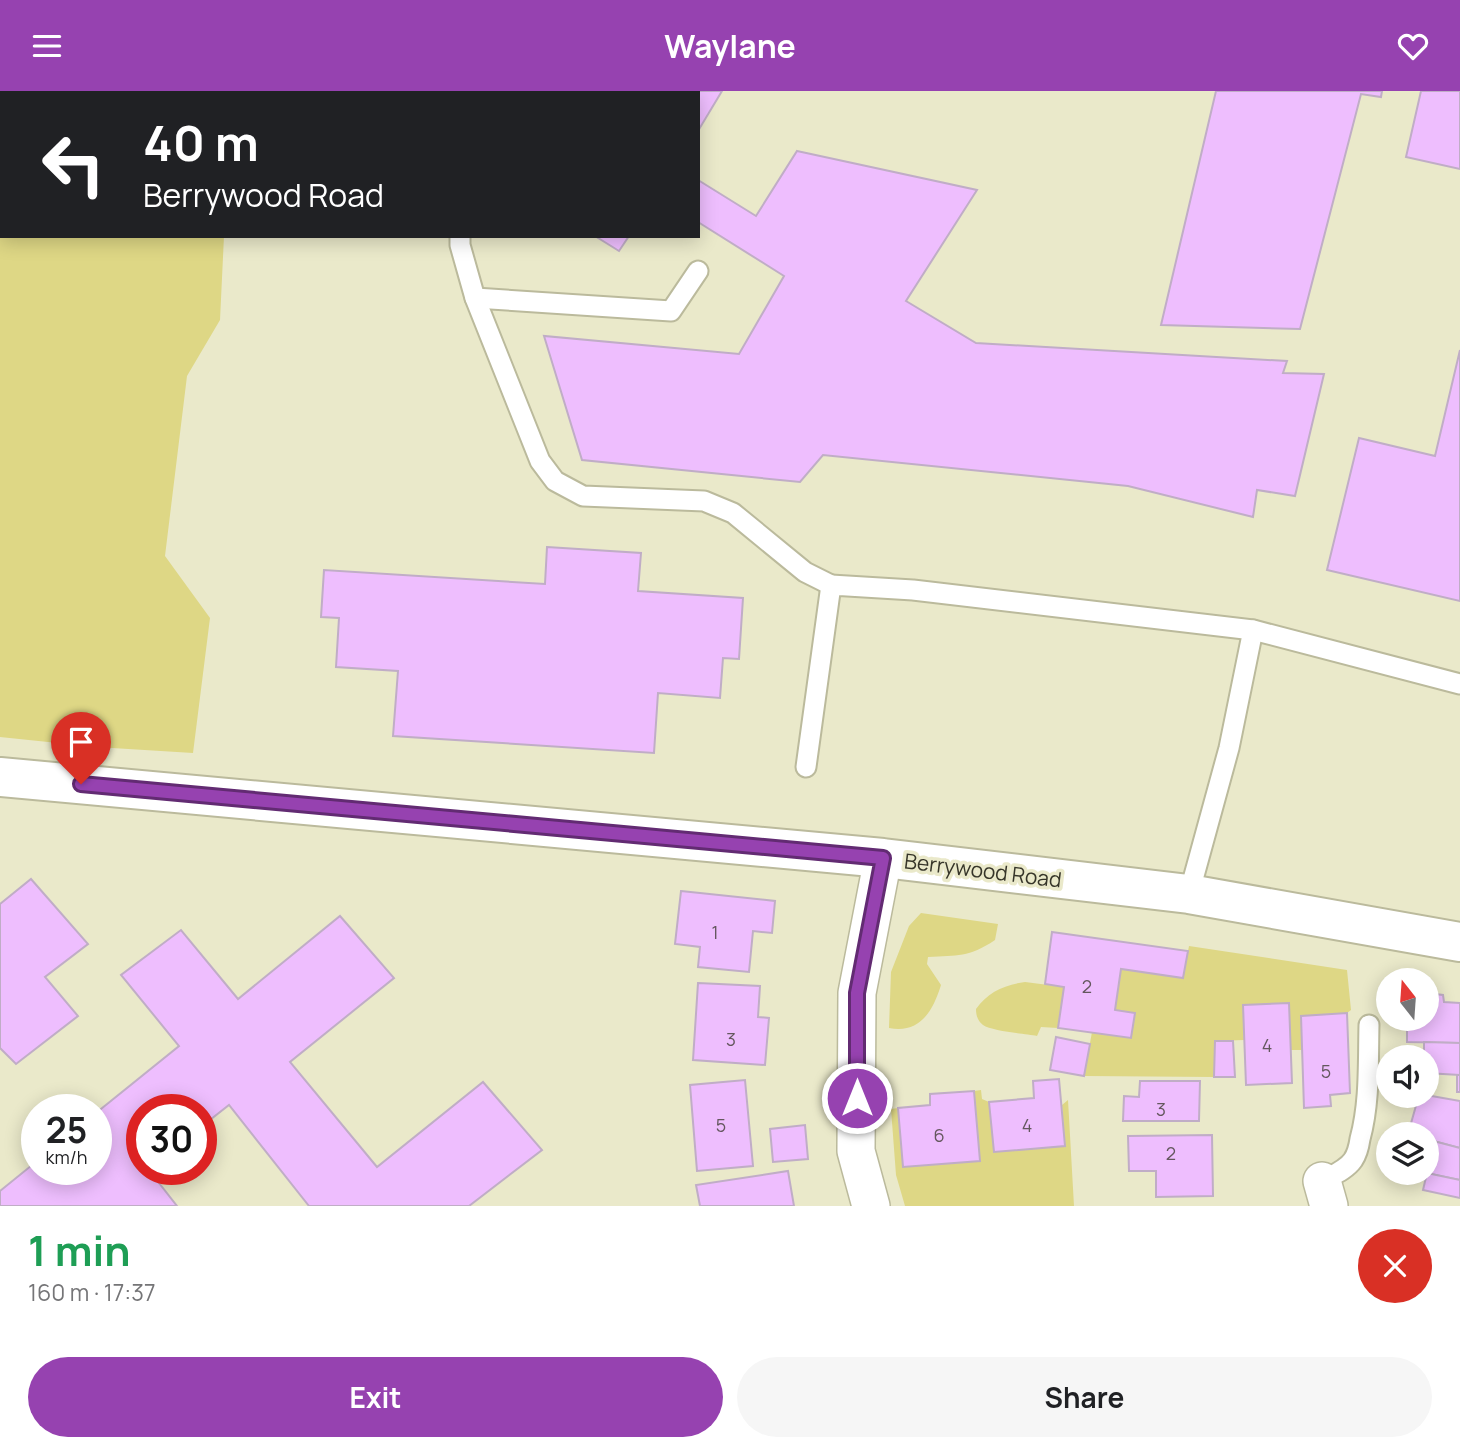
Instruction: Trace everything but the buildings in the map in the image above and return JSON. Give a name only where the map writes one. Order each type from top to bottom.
[{"type":"street","name":"Berrywood Road","points":[[0,777],[883,858],[1189,894],[1460,943]]},
{"type":"street","points":[[872,1206],[856,1151],[857,993],[883,858]]},
{"type":"lane","points":[[460,238],[475,298],[540,461],[555,481],[583,496],[704,501],[733,513],[805,572],[831,585],[913,590],[1253,631],[1460,684]]},
{"type":"lane","points":[[475,298],[671,311],[698,271]]},
{"type":"lane","points":[[806,767],[831,585]]},
{"type":"lane","points":[[1189,894],[1229,748],[1253,631]]},
{"type":"lane","points":[[1325,1193],[1354,1159],[1364,1125],[1369,1025]]},
{"type":"shaded area","points":[[0,238],[224,238],[220,320],[187,376],[165,556],[210,618],[193,753],[0,737]]},
{"type":"shaded area","points":[[921,913],[998,924],[995,940],[970,953],[928,957],[927,964],[941,985],[934,1004],[917,1024],[900,1029],[889,1028],[891,972],[909,926]]},
{"type":"shaded area","points":[[1189,946],[1347,970],[1351,1010],[1347,1013],[1301,1016],[1302,1050],[1291,1050],[1289,1003],[1243,1005],[1244,1040],[1215,1041],[1214,1077],[1084,1076],[1092,1032],[1131,1038],[1135,1013],[1115,1010],[1121,969],[1183,978]]},
{"type":"shaded area","points":[[1025,982],[1064,987],[1058,1028],[1041,1027],[1037,1036],[994,1029],[981,1023],[976,1009],[986,998],[1003,987]]},
{"type":"shaded area","points":[[981,1090],[982,1099],[989,1102],[994,1152],[1065,1146],[1062,1105],[1068,1100],[1074,1206],[905,1206],[896,1175],[891,1109],[898,1108],[903,1167],[979,1161],[974,1091]]},
{"type":"route","points":[[81,784],[883,858],[857,993],[857,1098]]}]
